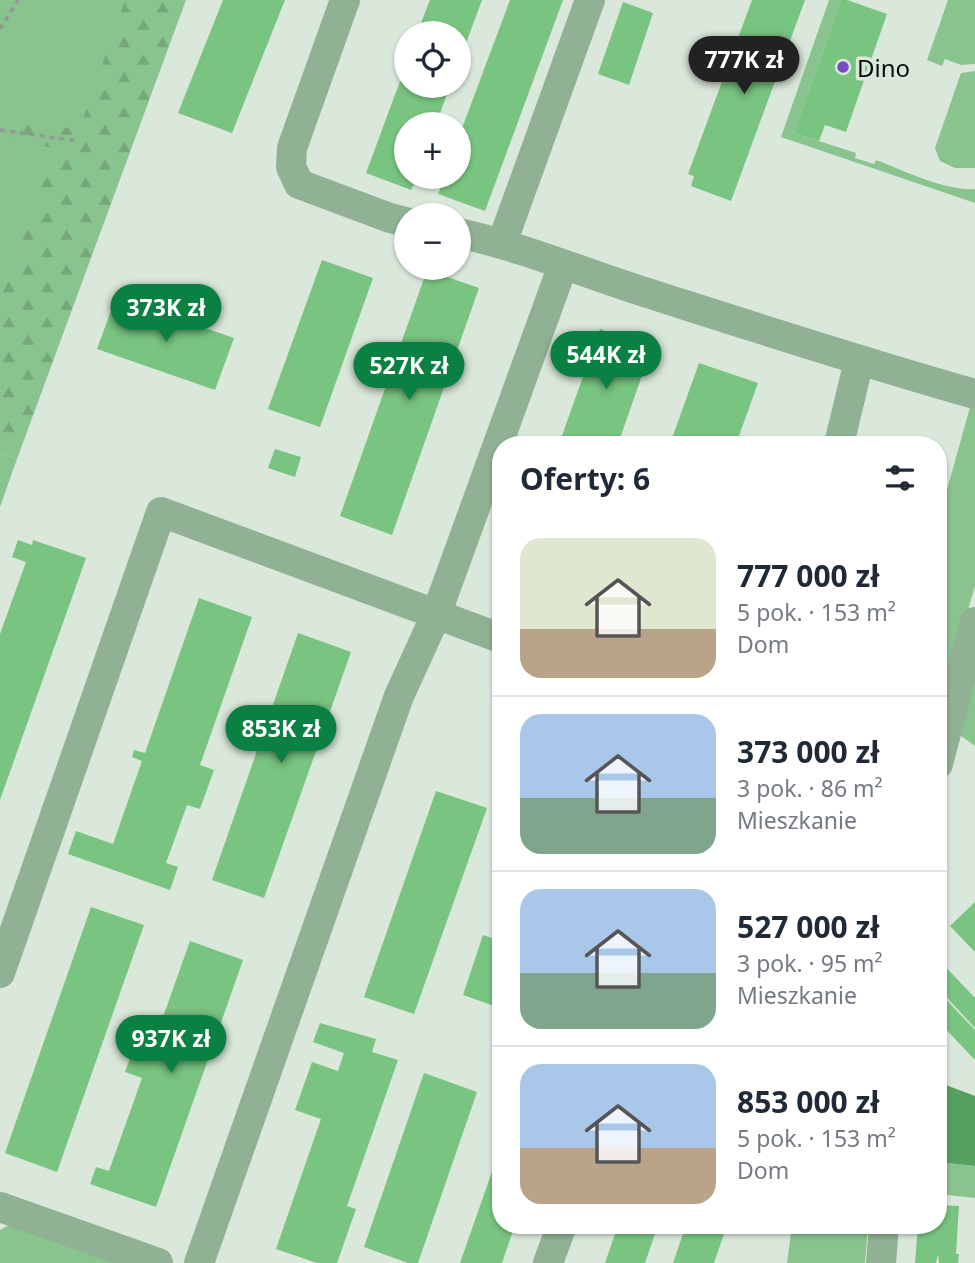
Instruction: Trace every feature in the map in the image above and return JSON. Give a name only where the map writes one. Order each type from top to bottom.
[{"type":"street","points":[[345,0],[292,148],[292,167],[299,184],[394,219]]},
{"type":"street","points":[[502,243],[590,0]]},
{"type":"street","points":[[471,236],[502,243],[859,361],[975,394]]},
{"type":"street","points":[[501,436],[563,265]]},
{"type":"street","points":[[841,436],[859,361]]},
{"type":"street","points":[[199,1263],[399,696],[436,615],[492,461]]},
{"type":"street","points":[[0,973],[161,512],[492,635]]},
{"type":"street","points":[[947,729],[975,621]]},
{"type":"street","points":[[0,1207],[158,1263]]},
{"type":"street","points":[[548,1263],[559,1234]]},
{"type":"street","points":[[881,1263],[883,1234]]},
{"type":"path","points":[[0,29],[18,0]]},
{"type":"path","points":[[0,130],[78,141]]},
{"type":"green space","points":[[0,0],[142,0],[0,380]]},
{"type":"green space","points":[[125,0],[186,0],[17,459],[0,454],[0,297],[56,148],[0,142],[0,117],[79,130]]},
{"type":"green space","points":[[829,0],[841,0],[794,133],[856,153],[855,158],[874,164],[876,160],[938,184],[975,189],[975,203],[781,137]]},
{"type":"green space","points":[[948,0],[975,0],[975,64],[961,65],[945,59],[942,66],[927,60]]},
{"type":"green space","points":[[975,71],[975,168],[955,168],[940,161],[935,148],[961,73]]},
{"type":"green space","points":[[972,400],[975,401],[975,586],[947,682],[947,490]]},
{"type":"green space","points":[[0,454],[17,459],[0,507]]},
{"type":"green space","points":[[975,657],[975,746],[954,731]]},
{"type":"green space","points":[[947,1163],[975,1166],[975,1198],[947,1195]]},
{"type":"green space","points":[[11,1224],[126,1263],[0,1263],[0,1230]]},
{"type":"green space","points":[[791,1234],[867,1234],[865,1263],[787,1263]]},
{"type":"shaded area","points":[[947,1085],[975,1096],[975,1166],[947,1163]]},
{"type":"building","points":[[223,0],[285,0],[232,133],[178,113]]},
{"type":"building","points":[[430,0],[482,0],[471,30],[471,21],[422,21]]},
{"type":"building","points":[[510,0],[563,0],[485,211],[471,206],[471,203],[463,203],[438,194],[440,189],[471,189],[471,112],[468,112]]},
{"type":"building","points":[[752,0],[805,0],[731,201],[691,186],[694,176],[688,174]]},
{"type":"building","name":"Dino","points":[[841,0],[887,14],[846,132],[825,125],[819,141],[794,133]]},
{"type":"building","points":[[623,2],[653,13],[629,85],[598,74]]},
{"type":"building","points":[[394,97],[446,98],[440,112],[394,112],[394,184],[366,173]]},
{"type":"building","points":[[322,260],[373,278],[320,427],[268,409]]},
{"type":"building","points":[[423,280],[456,280],[479,288],[392,535],[340,516]]},
{"type":"building","points":[[116,297],[234,338],[215,390],[97,349]]},
{"type":"building","points":[[600,329],[652,347],[621,436],[562,436]]},
{"type":"building","points":[[699,363],[758,383],[739,436],[673,436]]},
{"type":"building","points":[[275,449],[301,457],[295,477],[268,468]]},
{"type":"building","points":[[18,540],[32,545],[33,540],[86,558],[0,800],[0,634],[26,562],[12,557]]},
{"type":"building","points":[[199,598],[252,617],[200,765],[214,770],[200,809],[187,805],[166,863],[178,867],[170,890],[68,854],[76,831],[113,844],[142,761],[132,757],[134,750],[145,753]]},
{"type":"building","points":[[298,633],[351,652],[264,898],[212,880]]},
{"type":"building","points":[[436,791],[487,808],[414,1014],[364,997]]},
{"type":"building","points":[[975,902],[975,952],[950,926]]},
{"type":"building","points":[[91,907],[144,925],[57,1172],[5,1153]]},
{"type":"building","points":[[483,935],[492,938],[492,1005],[463,995]]},
{"type":"building","points":[[190,941],[243,960],[156,1207],[90,1184],[96,1167],[109,1171],[142,1078],[125,1072],[135,1045],[151,1051]]},
{"type":"building","points":[[947,968],[975,998],[975,1028],[947,998]]},
{"type":"building","points":[[947,1000],[975,1030],[975,1060],[947,1030]]},
{"type":"building","points":[[320,1023],[376,1039],[372,1052],[398,1060],[347,1206],[356,1209],[337,1263],[317,1263],[276,1249],[321,1119],[295,1110],[312,1062],[338,1071],[344,1053],[313,1042]]},
{"type":"building","points":[[424,1073],[477,1092],[418,1263],[408,1263],[364,1247]]},
{"type":"building","points":[[492,1172],[492,1234],[512,1234],[502,1263],[460,1263]]},
{"type":"building","points":[[947,1205],[959,1206],[956,1254],[959,1254],[958,1263],[939,1263],[938,1254],[936,1263],[915,1263],[917,1234],[947,1234]]},
{"type":"building","points":[[615,1234],[655,1234],[645,1263],[605,1263]]},
{"type":"building","points":[[683,1234],[724,1234],[714,1263],[673,1263]]},
{"type":"place","name":"Dino","points":[[843,67]]}]
